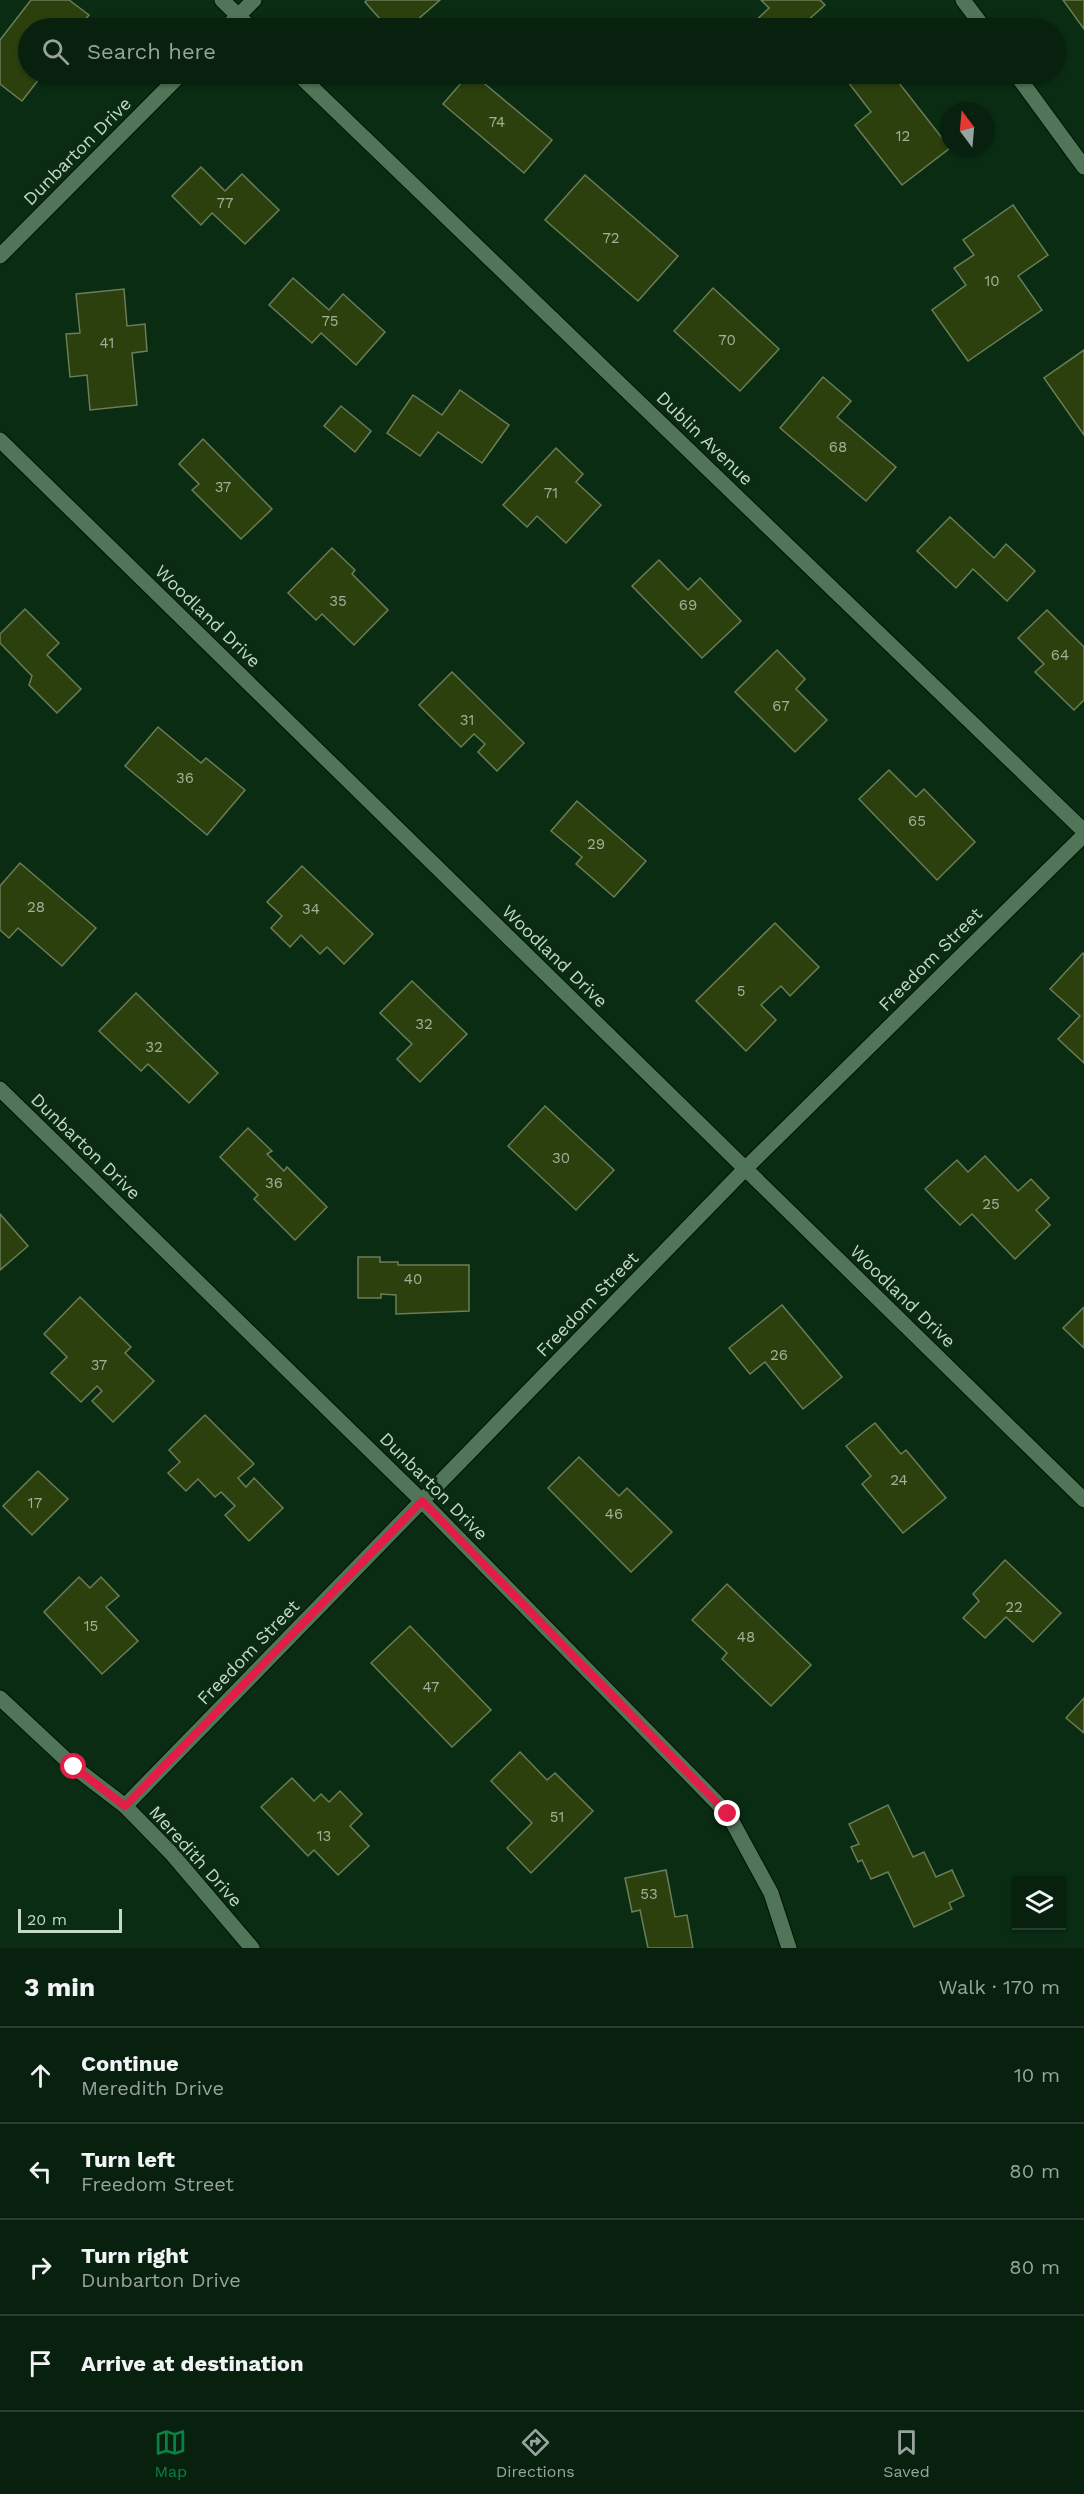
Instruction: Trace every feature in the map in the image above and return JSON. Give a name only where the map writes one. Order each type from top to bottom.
[{"type":"street","points":[[222,0],[240,18]]},
{"type":"street","points":[[238,16],[254,0]]},
{"type":"street","points":[[963,0],[976,18]]},
{"type":"street","name":"Dunbarton Drive","points":[[0,256],[171,84]]},
{"type":"street","name":"Dublin Avenue","points":[[308,84],[1084,833]]},
{"type":"street","points":[[1023,84],[1084,167]]},
{"type":"street","name":"Woodland Drive","points":[[0,440],[1084,1500]]},
{"type":"street","name":"Freedom Street","points":[[125,1806],[745,1170],[1084,833]]},
{"type":"street","name":"Dunbarton Drive","points":[[0,1089],[422,1501],[728,1814],[771,1893],[789,1948]]},
{"type":"street","name":"Meredith Drive","points":[[0,1698],[74,1767],[125,1806],[171,1853],[252,1948]]},
{"type":"building","points":[[31,0],[69,0],[89,15],[86,18],[18,18],[18,84],[35,84],[22,101],[0,84],[0,40]]},
{"type":"building","points":[[367,0],[440,0],[419,18],[379,18],[365,2]]},
{"type":"building","points":[[761,0],[820,0],[825,5],[810,18],[758,18],[769,8]]},
{"type":"building","points":[[1063,0],[1084,0],[1084,29]]},
{"type":"building","points":[[460,84],[485,84],[552,140],[524,173],[443,104]]},
{"type":"building","points":[[850,84],[900,84],[940,135],[940,156],[902,185],[855,125],[871,112]]},
{"type":"building","points":[[201,167],[225,191],[242,174],[279,210],[245,244],[212,213],[201,225],[172,196]]},
{"type":"building","points":[[585,175],[678,256],[638,301],[545,220]]},
{"type":"building","points":[[1013,205],[1048,255],[1018,276],[1042,310],[968,361],[932,310],[966,285],[954,268],[974,255],[963,240]]},
{"type":"building","points":[[293,278],[329,310],[343,294],[385,332],[356,365],[321,333],[312,343],[269,305]]},
{"type":"building","points":[[713,288],[779,349],[740,391],[674,331]]},
{"type":"building","points":[[124,289],[127,326],[145,324],[147,351],[132,353],[137,405],[90,410],[87,375],[70,377],[66,334],[80,333],[76,294]]},
{"type":"building","points":[[1084,350],[1084,435],[1044,378]]},
{"type":"building","points":[[823,377],[851,401],[837,417],[896,467],[866,501],[780,428]]},
{"type":"building","points":[[460,390],[509,425],[482,463],[438,432],[420,456],[387,433],[413,395],[442,415]]},
{"type":"building","points":[[341,406],[371,431],[355,452],[324,426]]},
{"type":"building","points":[[203,439],[272,509],[241,539],[192,490],[199,484],[179,464]]},
{"type":"building","points":[[556,448],[583,474],[576,482],[601,505],[566,543],[537,516],[527,527],[503,505]]},
{"type":"building","points":[[950,517],[994,558],[1006,544],[1035,571],[1007,601],[973,569],[956,588],[917,551]]},
{"type":"building","points":[[332,548],[355,570],[352,574],[388,610],[354,645],[322,614],[316,620],[288,593]]},
{"type":"building","points":[[659,560],[688,590],[700,578],[741,621],[702,658],[632,586]]},
{"type":"building","points":[[25,609],[59,643],[47,655],[81,689],[57,713],[29,685],[32,676],[0,643],[0,634]]},
{"type":"building","points":[[1047,610],[1084,647],[1084,700],[1074,710],[1035,672],[1044,664],[1018,638]]},
{"type":"building","points":[[777,650],[805,679],[796,689],[827,720],[795,752],[735,692]]},
{"type":"building","points":[[452,672],[524,743],[497,771],[478,752],[485,744],[474,734],[461,747],[419,705]]},
{"type":"building","points":[[158,727],[201,763],[206,758],[245,790],[207,835],[125,766]]},
{"type":"building","points":[[889,770],[916,797],[924,789],[975,842],[937,880],[859,799]]},
{"type":"building","points":[[577,801],[646,861],[614,897],[576,864],[582,857],[551,831]]},
{"type":"building","points":[[20,863],[96,928],[62,966],[18,928],[9,938],[0,930],[0,886]]},
{"type":"building","points":[[302,866],[373,934],[344,964],[327,947],[320,954],[301,935],[290,947],[271,928],[282,916],[267,902]]},
{"type":"building","points":[[775,923],[819,967],[790,996],[781,986],[761,1005],[776,1020],[746,1051],[696,1001]]},
{"type":"building","points":[[1083,953],[1084,1063],[1058,1039],[1080,1016],[1050,989]]},
{"type":"building","points":[[412,981],[467,1034],[420,1082],[397,1059],[412,1044],[380,1013]]},
{"type":"building","points":[[136,993],[218,1073],[189,1103],[148,1064],[141,1071],[99,1031]]},
{"type":"building","points":[[545,1106],[614,1170],[576,1210],[508,1146]]},
{"type":"building","points":[[248,1128],[272,1151],[267,1154],[284,1171],[287,1167],[327,1207],[295,1240],[254,1199],[258,1195],[220,1157]]},
{"type":"building","points":[[985,1156],[1018,1191],[1031,1179],[1049,1198],[1036,1210],[1050,1225],[1015,1259],[972,1214],[960,1225],[925,1189],[957,1160],[968,1172]]},
{"type":"building","points":[[0,1214],[28,1246],[0,1270]]},
{"type":"building","points":[[358,1257],[380,1257],[380,1262],[398,1262],[398,1265],[469,1265],[469,1311],[396,1314],[396,1295],[381,1294],[381,1298],[358,1298]]},
{"type":"building","points":[[80,1297],[131,1347],[125,1353],[154,1381],[113,1422],[92,1401],[102,1391],[97,1386],[81,1402],[51,1373],[67,1357],[44,1334]]},
{"type":"building","points":[[782,1305],[842,1377],[803,1409],[765,1362],[750,1374],[729,1348]]},
{"type":"building","points":[[1084,1307],[1084,1348],[1063,1328]]},
{"type":"building","points":[[205,1415],[254,1464],[238,1478],[246,1487],[254,1478],[283,1508],[249,1541],[225,1515],[235,1506],[221,1492],[215,1497],[198,1479],[186,1491],[168,1473],[180,1462],[169,1450]]},
{"type":"building","points":[[875,1423],[901,1454],[906,1450],[946,1498],[903,1533],[862,1484],[871,1476],[846,1446]]},
{"type":"building","points":[[579,1457],[619,1496],[627,1488],[672,1532],[631,1572],[548,1488]]},
{"type":"building","points":[[38,1471],[68,1499],[32,1535],[3,1506]]},
{"type":"building","points":[[1005,1560],[1061,1613],[1033,1642],[1006,1617],[985,1638],[963,1618],[979,1601],[973,1594]]},
{"type":"building","points":[[79,1577],[90,1588],[101,1577],[119,1596],[106,1607],[138,1641],[102,1674],[44,1612]]},
{"type":"building","points":[[727,1584],[811,1665],[771,1706],[722,1659],[727,1653],[692,1620]]},
{"type":"building","points":[[410,1626],[491,1710],[452,1747],[371,1663]]},
{"type":"building","points":[[1084,1698],[1084,1733],[1066,1718]]},
{"type":"building","points":[[520,1752],[547,1780],[555,1773],[593,1811],[531,1873],[507,1848],[532,1823],[491,1781]]},
{"type":"building","points":[[292,1778],[314,1801],[321,1794],[329,1802],[340,1791],[362,1814],[350,1826],[369,1846],[338,1875],[314,1850],[308,1856],[261,1807]]},
{"type":"building","points":[[888,1805],[913,1857],[924,1852],[936,1877],[952,1870],[964,1896],[949,1903],[952,1909],[914,1927],[888,1872],[871,1879],[862,1860],[858,1862],[851,1847],[859,1844],[849,1824]]},
{"type":"building","points":[[666,1870],[675,1917],[687,1915],[693,1948],[648,1948],[640,1910],[632,1912],[625,1878]]},
{"type":"route","points":[[74,1767],[125,1806],[422,1501],[728,1814]]}]
